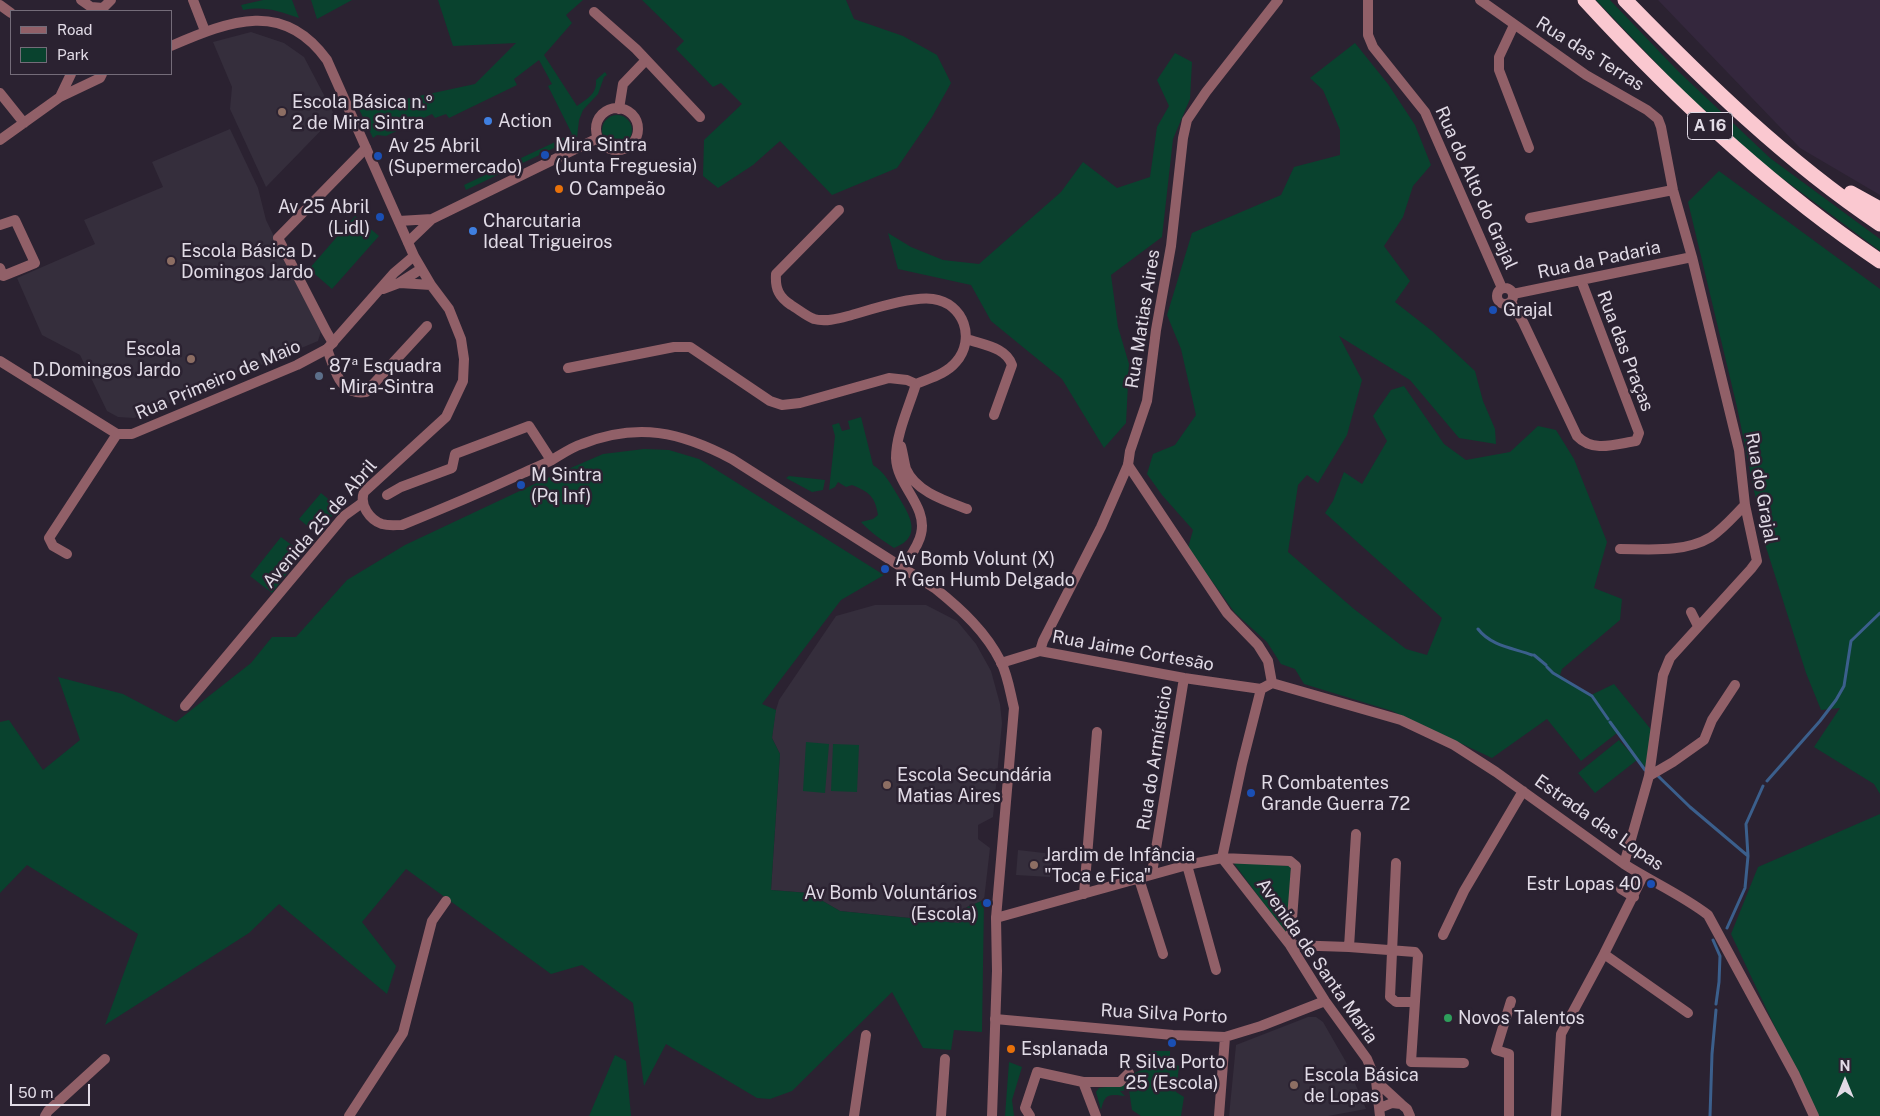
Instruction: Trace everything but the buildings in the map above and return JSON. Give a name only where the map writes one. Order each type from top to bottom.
[{"type":"highway","name":"A 16","points":[[1585,0],[1666,86],[1764,175],[1880,261]]},
{"type":"highway","name":"A 16","points":[[1626,0],[1715,90],[1802,165],[1880,224]]},
{"type":"highway","name":"A 16","points":[[1802,165],[1880,209]]},
{"type":"highway","name":"A 16","points":[[1847,238],[1880,270]]},
{"type":"street","points":[[81,0],[91,7],[103,8],[112,0]]},
{"type":"street","points":[[193,0],[205,31]]},
{"type":"street","name":"Rua Matias Aires","points":[[1040,651],[1043,641],[1101,527],[1128,465],[1130,450],[1148,401],[1156,330],[1171,246],[1183,138],[1188,120],[1206,92],[1278,0]]},
{"type":"street","name":"Rua do Alto do Grajal","points":[[1368,0],[1368,34],[1373,47],[1425,112],[1502,288]]},
{"type":"street","name":"Rua das Terras","points":[[1480,0],[1586,75],[1647,110],[1658,119]]},
{"type":"street","points":[[594,12],[646,60],[700,117]]},
{"type":"street","name":"Avenida 25 de Abril","points":[[172,46],[228,22],[253,16],[278,19],[299,28],[318,46],[327,60],[414,256],[431,285],[449,310],[461,339],[464,359],[463,381],[446,417],[369,486],[361,498],[362,503],[344,516],[186,706]]},
{"type":"street","points":[[1514,25],[1499,57],[1499,70],[1529,148]]},
{"type":"street","points":[[619,108],[623,84],[646,60]]},
{"type":"street","points":[[60,97],[71,75]]},
{"type":"street","points":[[0,140],[60,97],[100,78],[102,75]]},
{"type":"street","points":[[0,93],[24,123]]},
{"type":"street","points":[[619,108],[627,111],[637,122],[636,138],[632,144],[625,148],[618,150],[610,148],[598,138],[597,126],[599,120],[607,111],[619,108]]},
{"type":"street","name":"Rua do Grajal","points":[[1624,864],[1649,776],[1663,675],[1670,658],[1757,561],[1745,505],[1739,450],[1692,257],[1673,190],[1658,119]]},
{"type":"street","points":[[408,242],[432,219],[598,138]]},
{"type":"street","points":[[366,148],[278,238],[326,331],[341,382],[346,388],[356,393],[366,392],[427,326]]},
{"type":"street","points":[[1530,218],[1673,190]]},
{"type":"street","points":[[568,368],[674,347],[690,347],[770,401],[782,405],[800,403],[889,378],[907,380],[916,384],[941,374],[955,363],[962,354],[967,339],[963,318],[951,306],[934,299],[916,300],[830,320],[813,319],[782,299],[775,283],[776,274],[839,210]]},
{"type":"street","points":[[399,221],[432,219]]},
{"type":"street","points":[[0,225],[15,220],[35,263],[3,276],[0,268]]},
{"type":"street","name":"Rua Primeiro de Maio","points":[[0,360],[117,434],[132,434],[297,365],[330,346],[382,289],[394,273],[414,256]]},
{"type":"street","name":"Rua da Padaria","points":[[1512,298],[1581,280],[1692,257]]},
{"type":"street","name":"Rua Primeiro de Maio","points":[[382,289],[399,283],[421,269]]},
{"type":"street","name":"Rua das Praças","points":[[1512,298],[1577,436],[1584,443],[1598,447],[1636,441],[1639,433],[1581,280]]},
{"type":"street","points":[[399,283],[431,285]]},
{"type":"street","points":[[1502,288],[1511,290],[1512,298],[1504,304],[1498,301],[1497,293],[1502,288]]},
{"type":"street","points":[[967,339],[1002,351],[1010,358],[1012,365],[994,415]]},
{"type":"street","points":[[904,568],[921,534],[922,523],[920,513],[903,484],[896,459],[899,437],[916,384]]},
{"type":"street","points":[[387,495],[401,487],[452,468],[455,454],[529,426],[551,460]]},
{"type":"street","points":[[362,503],[366,512],[380,523],[391,526],[402,525],[472,497],[551,460],[580,444],[613,435],[635,432],[661,432],[705,445],[732,459],[936,589],[959,608],[983,633],[1001,663],[1008,680],[1014,708],[996,918],[996,1057],[992,1116]]},
{"type":"street","points":[[67,554],[53,546],[49,538],[117,434]]},
{"type":"street","points":[[899,437],[906,470],[920,486],[946,501],[967,510]]},
{"type":"street","points":[[1128,465],[1227,613],[1258,645],[1268,661],[1272,683],[1260,689],[1222,858]]},
{"type":"street","points":[[1620,550],[1672,549],[1700,543],[1712,536],[1745,505]]},
{"type":"street","points":[[1691,612],[1698,626]]},
{"type":"street","name":"Rua Jaime Cortesão","points":[[1001,663],[1040,651],[1184,678],[1260,689]]},
{"type":"street","name":"Rua do Armísticio","points":[[1152,873],[1184,678]]},
{"type":"street","name":"Estrada das Lopas","points":[[1272,683],[1401,720],[1454,745],[1523,791],[1624,864],[1692,903],[1708,915],[1795,1075],[1814,1116]]},
{"type":"street","points":[[1649,776],[1704,740],[1712,720],[1735,685]]},
{"type":"street","points":[[1084,894],[1097,732]]},
{"type":"street","points":[[1443,935],[1464,892],[1523,791]]},
{"type":"street","points":[[1349,947],[1356,834]]},
{"type":"street","points":[[996,918],[1139,879],[1152,873],[1222,858],[1290,861],[1295,863],[1296,866],[1290,945],[1415,952],[1418,956],[1411,1062],[1464,1063]]},
{"type":"street","name":"Avenida de Santa Maria","points":[[1222,858],[1290,945],[1325,1001],[1366,1060],[1376,1080],[1381,1114]]},
{"type":"street","points":[[1396,863],[1390,998],[1396,1002],[1414,1002]]},
{"type":"street","points":[[1187,865],[1216,970]]},
{"type":"street","points":[[1556,1116],[1561,1034],[1644,876]]},
{"type":"street","points":[[1139,879],[1163,954]]},
{"type":"street","points":[[1621,889],[1634,897]]},
{"type":"street","points":[[349,1116],[403,1033],[432,921],[446,901]]},
{"type":"street","points":[[1604,954],[1688,1012]]},
{"type":"street","name":"Rua Silva Porto","points":[[995,1019],[1225,1038],[1325,1001]]},
{"type":"street","points":[[1510,1116],[1510,1054],[1496,1050],[1511,1001]]},
{"type":"street","points":[[854,1116],[866,1035]]},
{"type":"street","points":[[1219,1116],[1225,1038]]},
{"type":"street","points":[[941,1116],[945,1059]]},
{"type":"street","points":[[45,1116],[48,1111],[105,1060]]},
{"type":"street","points":[[1030,1116],[1024,1108],[1037,1072],[1083,1082],[1120,1082],[1129,1073]]},
{"type":"street","points":[[1376,1080],[1407,1109],[1410,1116]]},
{"type":"street","points":[[1083,1082],[1096,1116]]},
{"type":"street","points":[[1381,1114],[1392,1103],[1401,1104]]},
{"type":"shaded area","points":[[1658,0],[1880,0],[1880,195],[1800,148]]},
{"type":"shaded area","name":"Escola Básica n.º 2 de Mira Sintra","points":[[251,32],[284,43],[304,57],[335,116],[266,187],[230,109],[232,87],[213,42]]},
{"type":"shaded area","name":"Escola Básica D. Domingos Jardo","points":[[230,129],[258,188],[266,220],[321,331],[318,341],[134,418],[118,417],[107,411],[80,355],[42,335],[17,278],[95,244],[84,220],[163,187],[152,162]]},
{"type":"shaded area","name":"Escola Secundária Matias Aires","points":[[875,605],[926,605],[957,621],[976,644],[991,671],[1000,704],[1002,723],[993,817],[978,825],[978,839],[990,848],[984,900],[967,907],[959,923],[840,911],[809,893],[771,890],[780,754],[772,738],[775,713],[779,700],[836,616]]},
{"type":"shaded area","name":"Jardim de Infância \"Toca e Fica\"","points":[[1018,850],[1053,854],[1050,877],[1016,875]]},
{"type":"shaded area","name":"Escola Básica de Lopas","points":[[1308,1017],[1316,1017],[1323,1022],[1346,1062],[1366,1109],[1328,1116],[1229,1116],[1236,1045]]},
{"type":"green space","points":[[263,0],[292,0],[299,18],[265,9],[243,10],[241,5]]},
{"type":"green space","points":[[311,0],[352,0],[317,19]]},
{"type":"green space","points":[[438,0],[583,0],[566,15],[572,23],[544,55],[577,106],[593,92],[596,80],[605,72],[607,75],[604,77],[598,94],[583,110],[579,120],[577,137],[466,190],[464,185],[572,134],[548,86],[552,84],[539,60],[514,79],[517,85],[449,118],[446,114],[435,118],[432,114],[386,136],[377,135],[373,138],[359,109],[475,84],[516,43],[453,46]]},
{"type":"green space","points":[[642,0],[846,0],[854,19],[903,36],[937,55],[951,83],[932,117],[897,168],[832,195],[780,141],[753,165],[718,188],[703,176],[704,140],[742,104],[721,83],[713,87],[676,49],[684,41]]},
{"type":"green space","points":[[1596,0],[1610,0],[1678,71],[1770,158],[1880,239],[1880,251],[1763,164],[1681,89]]},
{"type":"green space","points":[[1355,43],[1388,84],[1415,125],[1431,165],[1413,186],[1403,217],[1384,246],[1410,281],[1395,302],[1432,331],[1475,371],[1483,401],[1495,429],[1496,444],[1459,438],[1410,380],[1339,336],[1362,380],[1347,435],[1318,483],[1307,475],[1298,485],[1288,552],[1354,609],[1406,649],[1427,655],[1442,618],[1325,513],[1333,501],[1344,472],[1362,484],[1387,441],[1373,416],[1391,390],[1404,386],[1444,444],[1466,460],[1510,452],[1538,426],[1556,430],[1574,459],[1607,542],[1594,588],[1622,599],[1620,620],[1562,669],[1560,675],[1589,696],[1614,684],[1653,732],[1646,768],[1617,733],[1581,761],[1547,719],[1492,758],[1392,711],[1304,684],[1295,669],[1281,664],[1267,642],[1235,613],[1188,548],[1193,530],[1162,495],[1147,474],[1153,454],[1175,445],[1196,415],[1181,349],[1167,315],[1192,233],[1281,195],[1294,167],[1340,155],[1340,130],[1323,90],[1310,78]]},
{"type":"green space","points":[[1175,53],[1192,62],[1190,99],[1173,139],[1162,237],[1111,275],[1118,327],[1129,364],[1126,423],[1104,448],[1062,379],[991,321],[971,285],[898,269],[888,233],[911,247],[943,260],[979,264],[1061,192],[1083,162],[1117,188],[1150,177],[1157,127],[1169,106],[1157,80]]},
{"type":"green space","points":[[617,115],[623,116],[631,124],[631,136],[623,144],[617,145],[611,144],[603,136],[602,130],[603,124],[611,116]]},
{"type":"green space","points":[[1719,171],[1880,289],[1880,794],[1874,784],[1814,747],[1840,708],[1821,710],[1806,673],[1765,544],[1737,407],[1688,202]]},
{"type":"green space","points":[[355,216],[379,236],[332,289],[309,269]]},
{"type":"green space","points":[[861,417],[873,465],[883,473],[904,507],[911,523],[912,530],[909,537],[904,543],[894,548],[861,522],[873,519],[878,515],[875,503],[870,496],[852,485],[846,487],[838,482],[835,487],[829,490],[835,436],[832,425],[839,423],[842,431],[850,429],[848,421]]},
{"type":"green space","points":[[644,449],[669,450],[699,459],[884,575],[841,600],[762,704],[776,710],[772,738],[780,754],[771,890],[809,893],[840,911],[959,923],[967,907],[984,900],[982,1032],[954,1030],[951,1050],[923,1048],[892,992],[792,1091],[770,1099],[757,1098],[666,1044],[644,1086],[633,1003],[582,965],[551,974],[406,869],[362,922],[396,966],[387,994],[279,904],[249,933],[105,1025],[138,934],[27,865],[0,893],[0,722],[9,720],[43,770],[80,740],[58,677],[123,694],[176,722],[251,663],[272,637],[296,637],[347,580],[405,545],[603,454]]},
{"type":"green space","points":[[789,476],[825,480],[823,490],[812,492],[786,478]]},
{"type":"green space","points":[[321,493],[339,508],[317,534],[299,519]]},
{"type":"green space","points":[[281,537],[302,553],[272,593],[250,576]]},
{"type":"green space","points":[[1619,740],[1637,760],[1595,793],[1578,773]]},
{"type":"green space","points":[[806,742],[829,744],[825,793],[803,791]]},
{"type":"green space","points":[[833,744],[859,745],[857,792],[831,791]]},
{"type":"green space","points":[[1880,814],[1880,1116],[1817,1116],[1731,934],[1758,867]]},
{"type":"green space","points":[[1233,862],[1291,866],[1287,935]]},
{"type":"green space","points":[[1153,1051],[1170,1051],[1170,1062],[1179,1066],[1176,1092],[1184,1097],[1181,1116],[1141,1116],[1132,1110],[1129,1090],[1120,1091],[1125,1096],[1108,1096],[1104,1100],[1101,1110],[1096,1092],[1099,1088],[1121,1085],[1133,1080],[1135,1073],[1143,1069],[1145,1056]]},
{"type":"green space","points":[[615,1055],[626,1061],[631,1116],[589,1116]]},
{"type":"green space","points":[[1009,1062],[1022,1067],[1012,1100],[1014,1116],[1005,1116]]},
{"type":"waterway","points":[[1767,781],[1836,700],[1844,686],[1851,641],[1880,613]]},
{"type":"waterway","points":[[1478,629],[1483,635],[1496,643],[1532,655]]},
{"type":"waterway","points":[[1534,655],[1546,665]]},
{"type":"waterway","points":[[1547,667],[1553,673],[1592,696],[1608,719]]},
{"type":"waterway","points":[[1610,722],[1645,770]]},
{"type":"waterway","points":[[1657,775],[1690,807],[1748,856],[1745,888],[1727,928]]},
{"type":"waterway","points":[[1748,856],[1746,824],[1763,786]]},
{"type":"waterway","points":[[1713,940],[1720,956],[1716,1004]]},
{"type":"waterway","points":[[1710,1116],[1712,1054],[1716,1010]]},
{"type":"place","name":"Escola Básica n.º 2 de Mira Sintra","points":[[282,112]]},
{"type":"place","name":"Action","points":[[488,121]]},
{"type":"place","name":"Mira Sintra (Junta Freguesia)","points":[[545,155]]},
{"type":"place","name":"Av 25 Abril (Supermercado)","points":[[378,156]]},
{"type":"place","name":"O Campeão","points":[[559,189]]},
{"type":"place","name":"Av 25 Abril (Lidl)","points":[[380,217]]},
{"type":"place","name":"Charcutaria Ideal Trigueiros","points":[[473,231]]},
{"type":"place","name":"Escola Básica D. Domingos Jardo","points":[[171,261]]},
{"type":"place","name":"Grajal","points":[[1493,310]]},
{"type":"place","name":"Escola D.Domingos Jardo","points":[[191,359]]},
{"type":"place","name":"87ª Esquadra - Mira-Sintra","points":[[319,376]]},
{"type":"place","name":"M Sintra (Pq Inf)","points":[[521,485]]},
{"type":"place","name":"Av Bomb Volunt (X) R Gen Humb Delgado","points":[[885,569]]},
{"type":"place","name":"Escola Secundária Matias Aires","points":[[887,785]]},
{"type":"place","name":"R Combatentes Grande Guerra 72","points":[[1251,793]]},
{"type":"place","name":"Jardim de Infância \"Toca e Fica\"","points":[[1034,865]]},
{"type":"place","name":"Estr Lopas 40","points":[[1651,884]]},
{"type":"place","name":"Av Bomb Voluntários (Escola)","points":[[987,903]]},
{"type":"place","name":"Novos Talentos","points":[[1448,1018]]},
{"type":"place","name":"R Silva Porto 25 (Escola)","points":[[1172,1043]]},
{"type":"place","name":"Esplanada","points":[[1011,1049]]},
{"type":"place","name":"Escola Básica de Lopas","points":[[1294,1085]]}]
